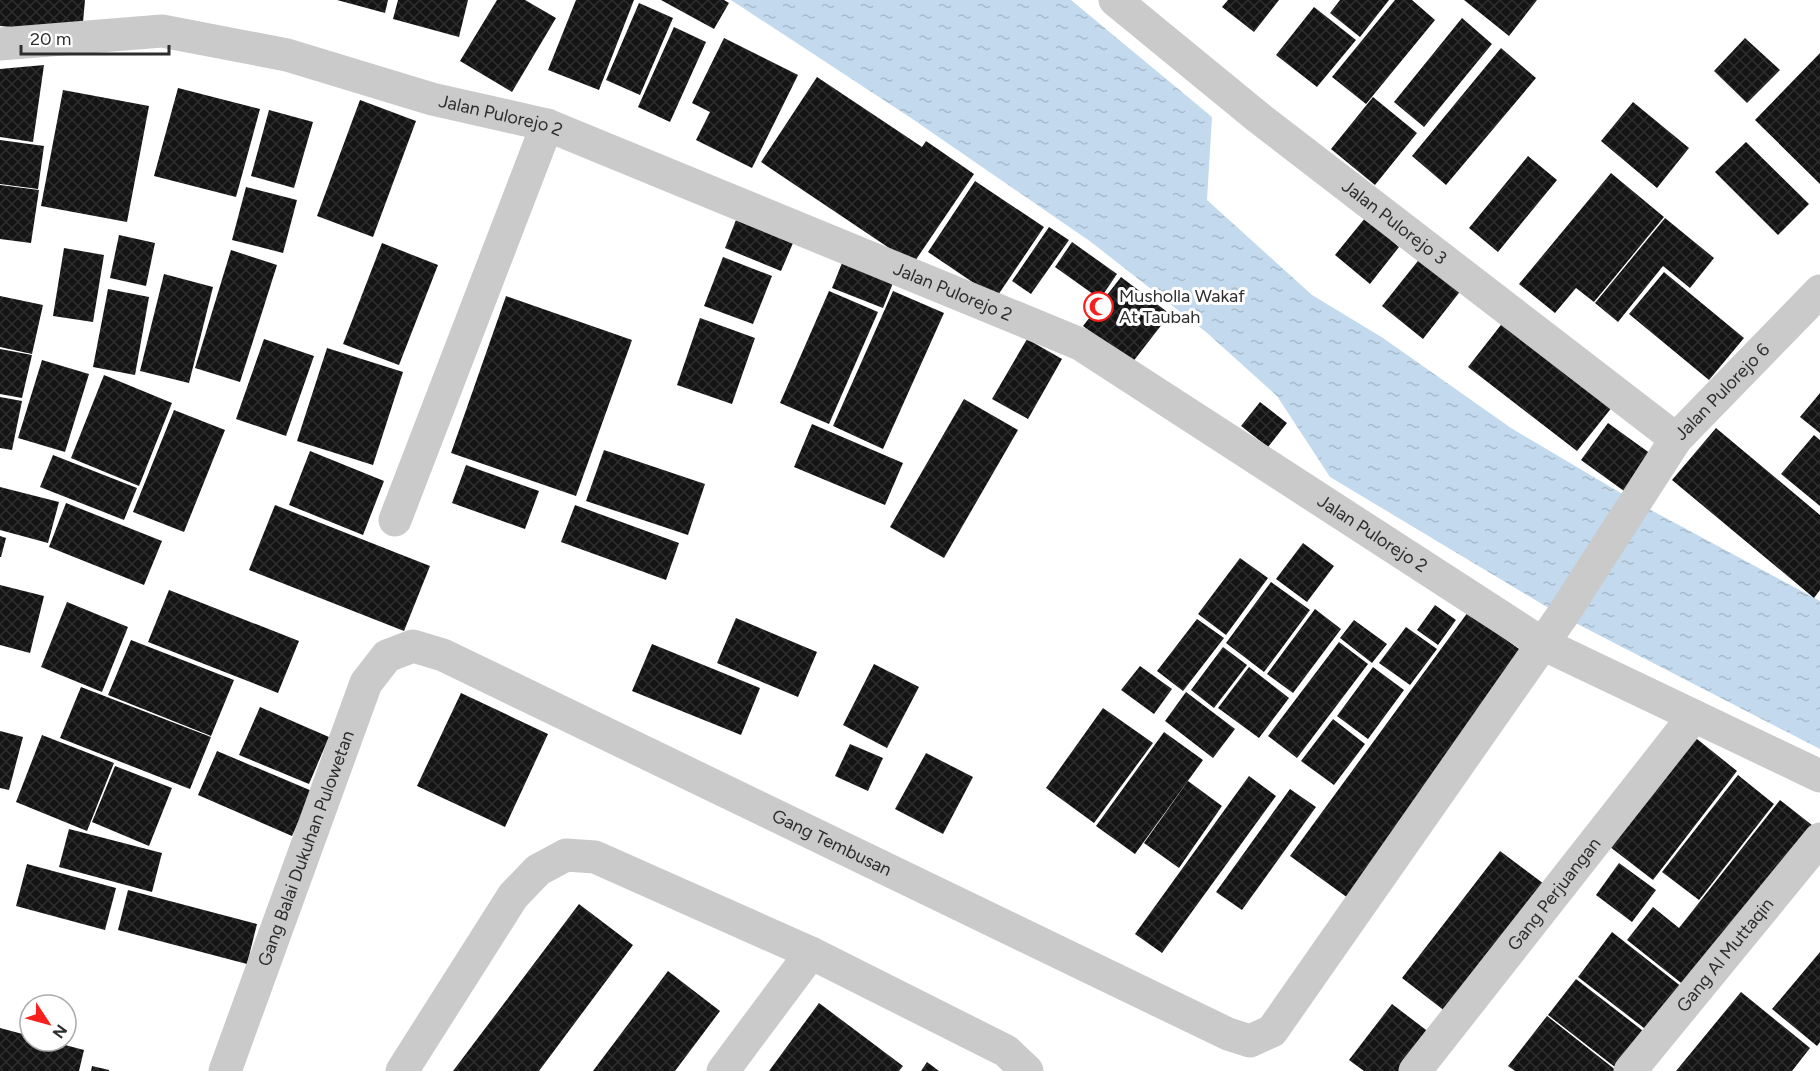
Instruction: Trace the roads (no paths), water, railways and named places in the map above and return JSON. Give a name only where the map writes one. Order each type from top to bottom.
[{"type":"street","name":"Jalan Pulorejo 3","points":[[1115,0],[1259,118],[1676,439]]},
{"type":"street","name":"Jalan Pulorejo 2","points":[[0,44],[162,31],[287,55],[432,99],[547,125],[1080,344],[1543,644],[1820,776]]},
{"type":"street","points":[[395,520],[547,125]]},
{"type":"street","name":"Jalan Pulorejo 6","points":[[1250,1041],[1272,1031],[1543,644],[1676,439],[1820,291]]},
{"type":"street","name":"Gang Tembusan","points":[[413,646],[443,655],[1228,1034],[1250,1041]]},
{"type":"street","name":"Gang Balai Dukuhan Pulowetan","points":[[225,1071],[366,683],[387,656],[413,646]]},
{"type":"street","name":"Gang Perjuangan","points":[[1415,1071],[1694,716]]},
{"type":"street","name":"Gang Al Muttaqin","points":[[1630,1071],[1820,839]]},
{"type":"street","points":[[402,1071],[513,897],[538,870],[566,855],[595,857],[811,952],[1006,1051],[1027,1071]]},
{"type":"street","points":[[723,1071],[811,952]]},
{"type":"water","points":[[731,0],[1071,0],[1212,117],[1207,200],[1312,295],[1383,338],[1511,428],[1636,502],[1820,601],[1820,749],[1562,616],[1330,477],[1277,396],[1206,332],[1091,242],[911,118]]},
{"type":"place","name":"Musholla Wakaf At Taubah","points":[[1098,306]]}]
